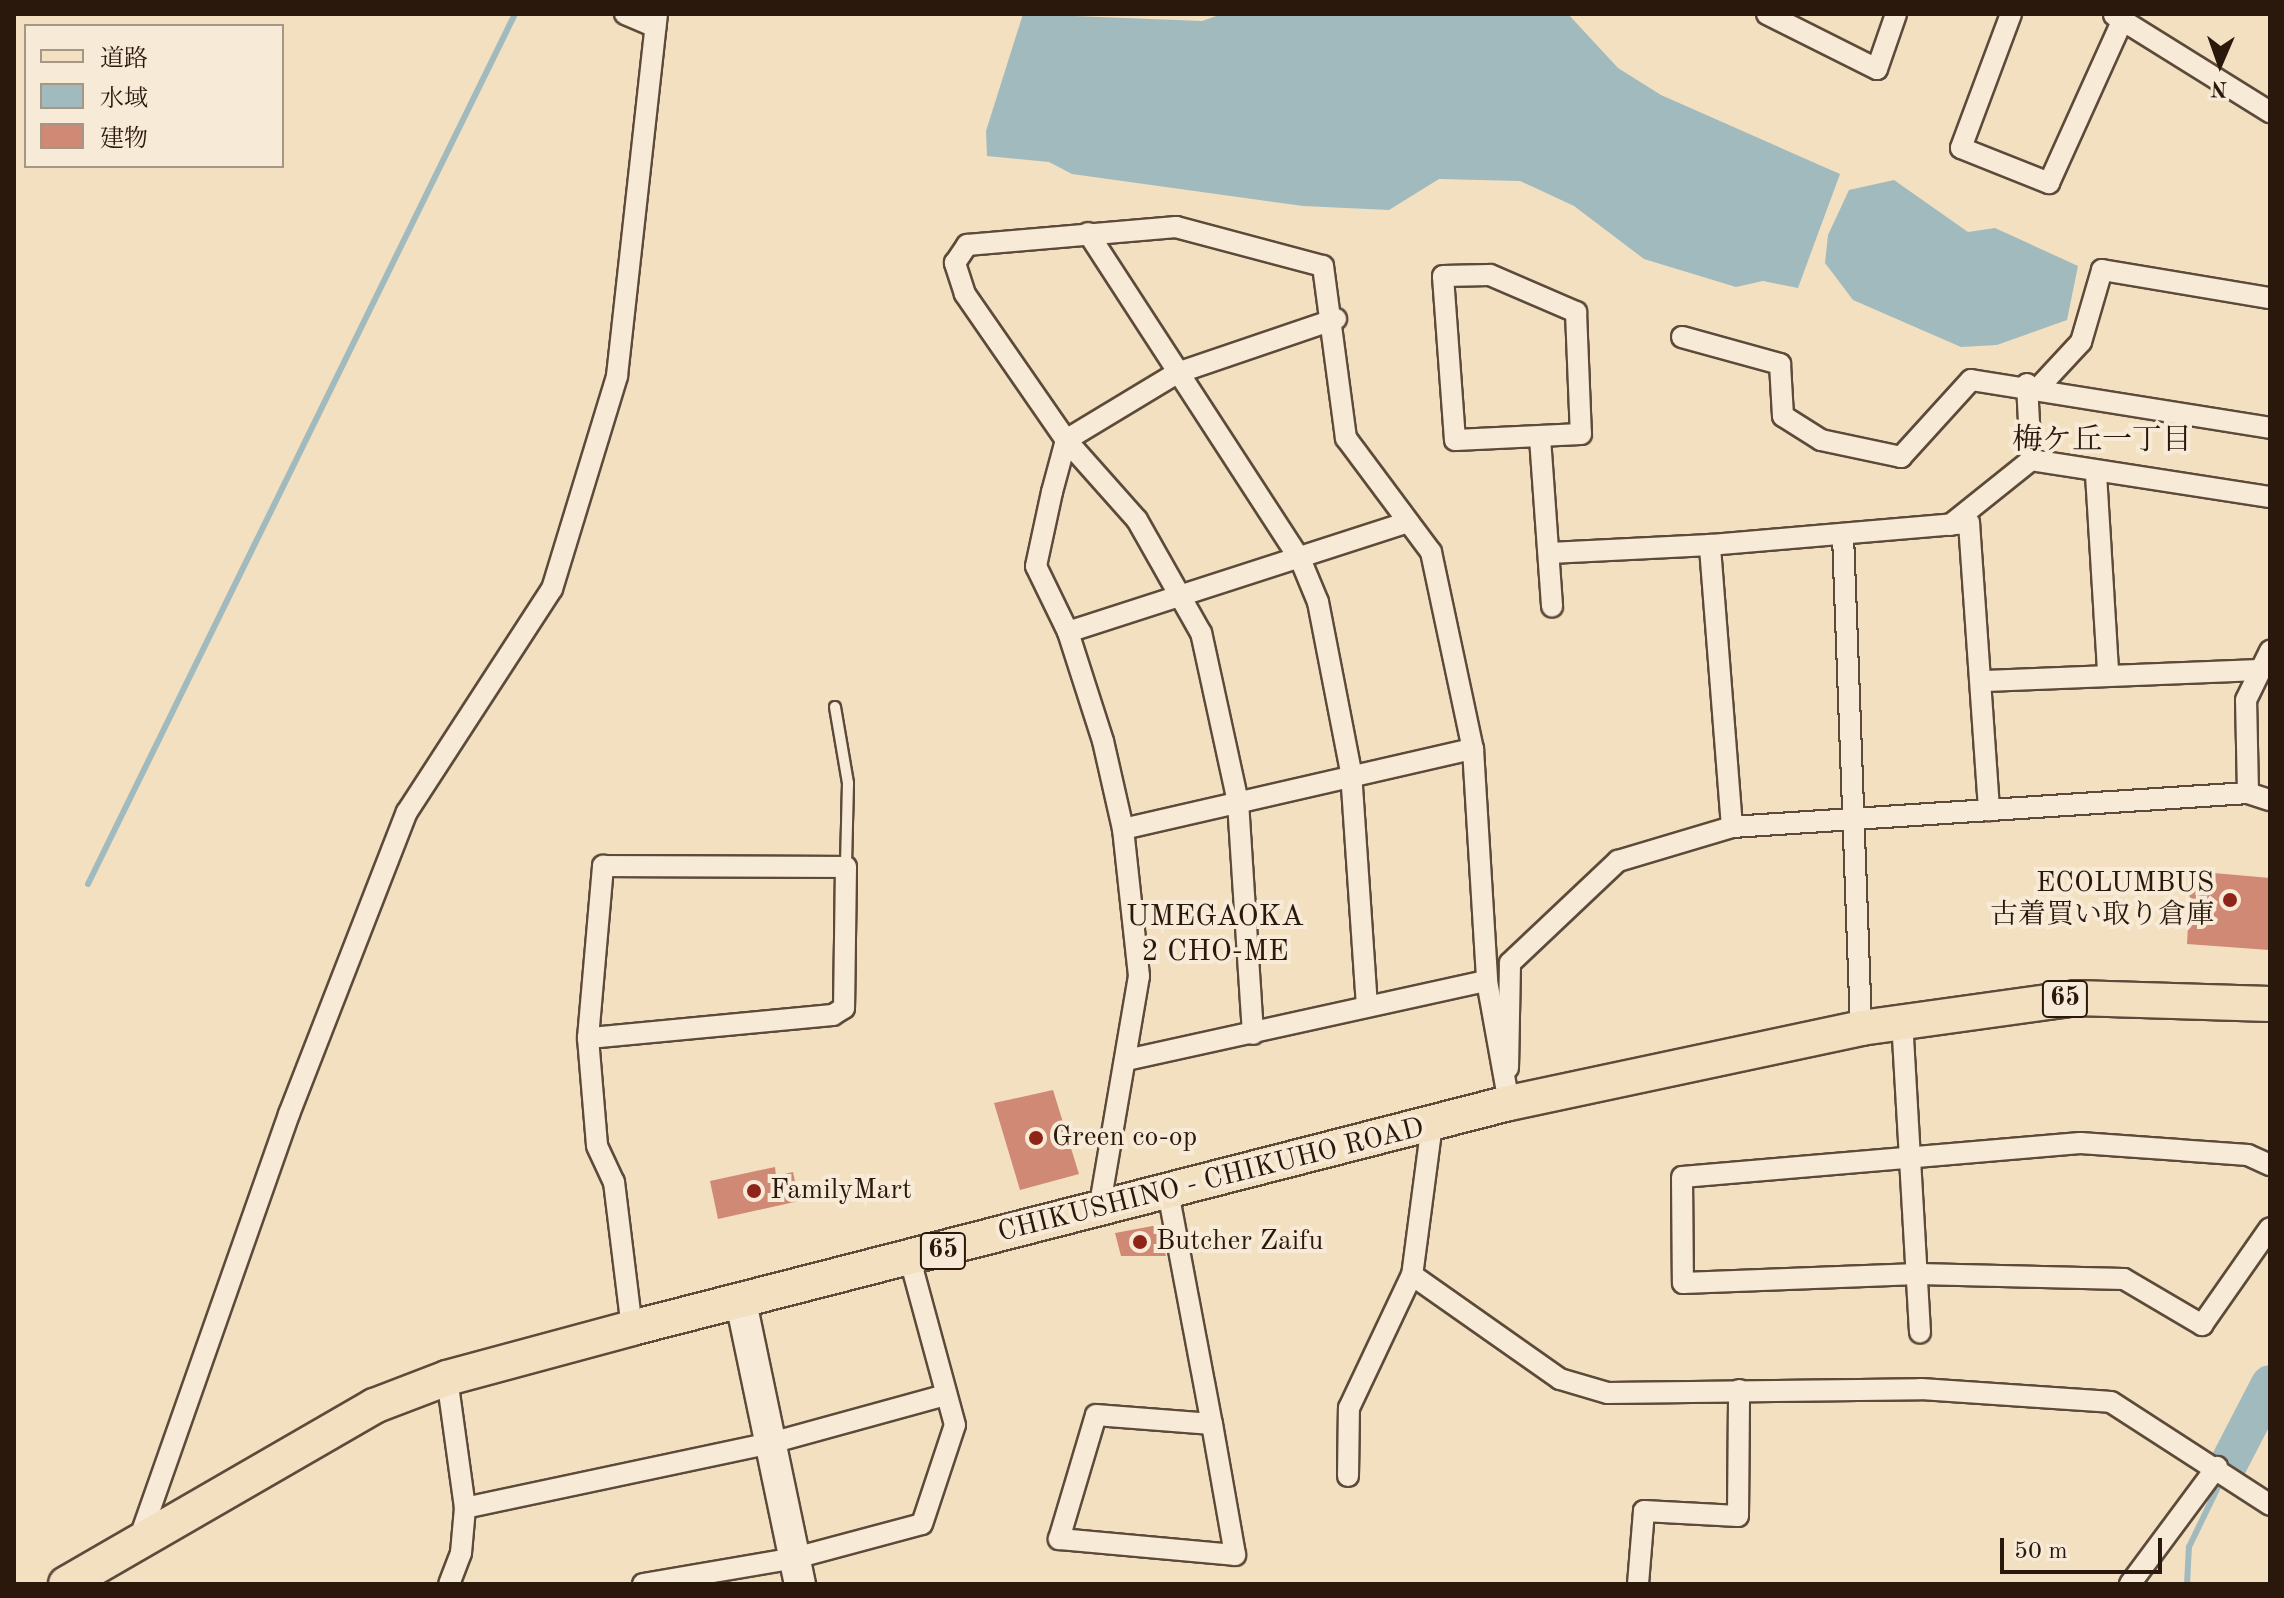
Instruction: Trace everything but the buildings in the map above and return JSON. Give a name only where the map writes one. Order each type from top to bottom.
[{"type":"main road","name":"CHIKUSHINO - CHIKUHO ROAD","points":[[66,1584],[374,1406],[447,1378],[1432,1124],[1507,1094],[1902,1020],[2076,998],[2270,1004]]},
{"type":"street","points":[[139,1540],[289,1114],[407,812],[552,589],[617,376],[656,21],[625,14]]},
{"type":"street","points":[[1767,14],[1787,20],[1877,69],[1896,14]]},
{"type":"street","points":[[2011,14],[1961,148],[2049,183],[2126,20],[2270,112]]},
{"type":"street","points":[[1253,1034],[1238,802],[1204,646],[1185,595],[1137,520],[1066,440],[965,294],[955,263],[967,245],[1176,227],[1323,266],[1336,319],[1346,438],[1406,523],[1431,552],[1473,749],[1487,981],[1507,1094]]},
{"type":"street","points":[[1088,233],[1301,561],[1329,643],[1351,772],[1367,1006]]},
{"type":"street","points":[[1950,525],[2031,460],[2034,385],[2081,342],[2102,270],[2270,298]]},
{"type":"street","points":[[1490,275],[1576,312],[1581,434],[1540,438],[1455,440],[1443,276],[1490,275]]},
{"type":"street","points":[[1099,1210],[1131,1059],[1139,976],[1123,829],[1068,632],[1036,566],[1066,440],[1177,373],[1336,319]]},
{"type":"street","points":[[1682,337],[1780,364],[1783,416],[1821,440],[1901,457],[1971,380],[2034,385],[2270,428]]},
{"type":"street","points":[[1540,438],[1552,607]]},
{"type":"street","points":[[2031,460],[2096,474],[2270,497]]},
{"type":"street","points":[[2096,474],[2108,673]]},
{"type":"street","points":[[1068,632],[1301,561],[1406,523]]},
{"type":"street","points":[[1550,553],[1710,545],[1969,523],[1983,681],[1989,810]]},
{"type":"street","points":[[1843,535],[1858,820],[1861,1028]]},
{"type":"street","points":[[1710,545],[1732,827]]},
{"type":"street","points":[[1983,681],[2266,660]]},
{"type":"street","points":[[2248,793],[2246,700],[2266,660]]},
{"type":"street","points":[[1123,829],[1351,772],[1473,749]]},
{"type":"street","points":[[1507,1094],[1514,1032],[1510,963],[1618,861],[1732,827],[2248,793],[2270,800]]},
{"type":"street","points":[[588,1038],[833,1015],[844,1008],[846,867],[603,866],[588,1038],[597,1146],[614,1182],[632,1328]]},
{"type":"street","points":[[1131,1059],[1487,981]]},
{"type":"street","points":[[1902,1020],[1915,1159],[1920,1332]]},
{"type":"street","points":[[1348,1476],[1349,1408],[1412,1275],[1432,1124]]},
{"type":"street","points":[[2270,1165],[2248,1155],[2080,1143],[1682,1177],[1683,1283],[1918,1274],[2124,1279],[2202,1325],[2270,1228]]},
{"type":"street","points":[[1168,1192],[1212,1424],[1235,1555],[1059,1539],[1096,1415],[1212,1424]]},
{"type":"street","points":[[643,1584],[798,1571],[922,1524],[955,1425],[910,1259]]},
{"type":"street","points":[[1412,1275],[1560,1379],[1608,1393],[1921,1389],[2111,1402],[2217,1467],[2270,1505]]},
{"type":"street","points":[[741,1302],[798,1571]]},
{"type":"street","points":[[447,1378],[465,1508],[461,1553],[449,1584]]},
{"type":"street","points":[[1638,1584],[1644,1511],[1738,1516],[1739,1390]]},
{"type":"street","points":[[465,1508],[771,1443],[945,1395]]},
{"type":"street","points":[[2130,1584],[2217,1467]]},
{"type":"lane","points":[[835,707],[848,783],[846,867]]},
{"type":"water","points":[[1023,14],[1202,21],[1222,14],[1568,14],[1618,68],[1661,95],[1840,174],[1798,288],[1763,281],[1736,287],[1644,259],[1574,206],[1520,181],[1439,179],[1389,210],[1303,206],[1072,174],[1049,162],[987,156],[986,131]]},
{"type":"water","points":[[1894,180],[1968,232],[1995,228],[2078,266],[2067,320],[1997,345],[1961,347],[1853,300],[1825,263],[1828,235],[1849,190]]},
{"type":"waterway","points":[[88,884],[515,14]]},
{"type":"waterway","points":[[2228,1465],[2270,1384]]},
{"type":"waterway","points":[[2187,1584],[2189,1547],[2220,1483]]},
{"type":"place","name":"ECOLUMBUS 古着買い取り倉庫","points":[[2230,900]]},
{"type":"place","name":"Green co-op","points":[[1036,1138]]},
{"type":"place","name":"FamilyMart","points":[[754,1191]]},
{"type":"place","name":"Butcher Zaifu","points":[[1140,1242]]},
{"type":"district","name":"梅ケ丘一丁目","points":[[2102,441]]},
{"type":"district","name":"UMEGAOKA 2 CHO-ME","points":[[1215,934]]}]
